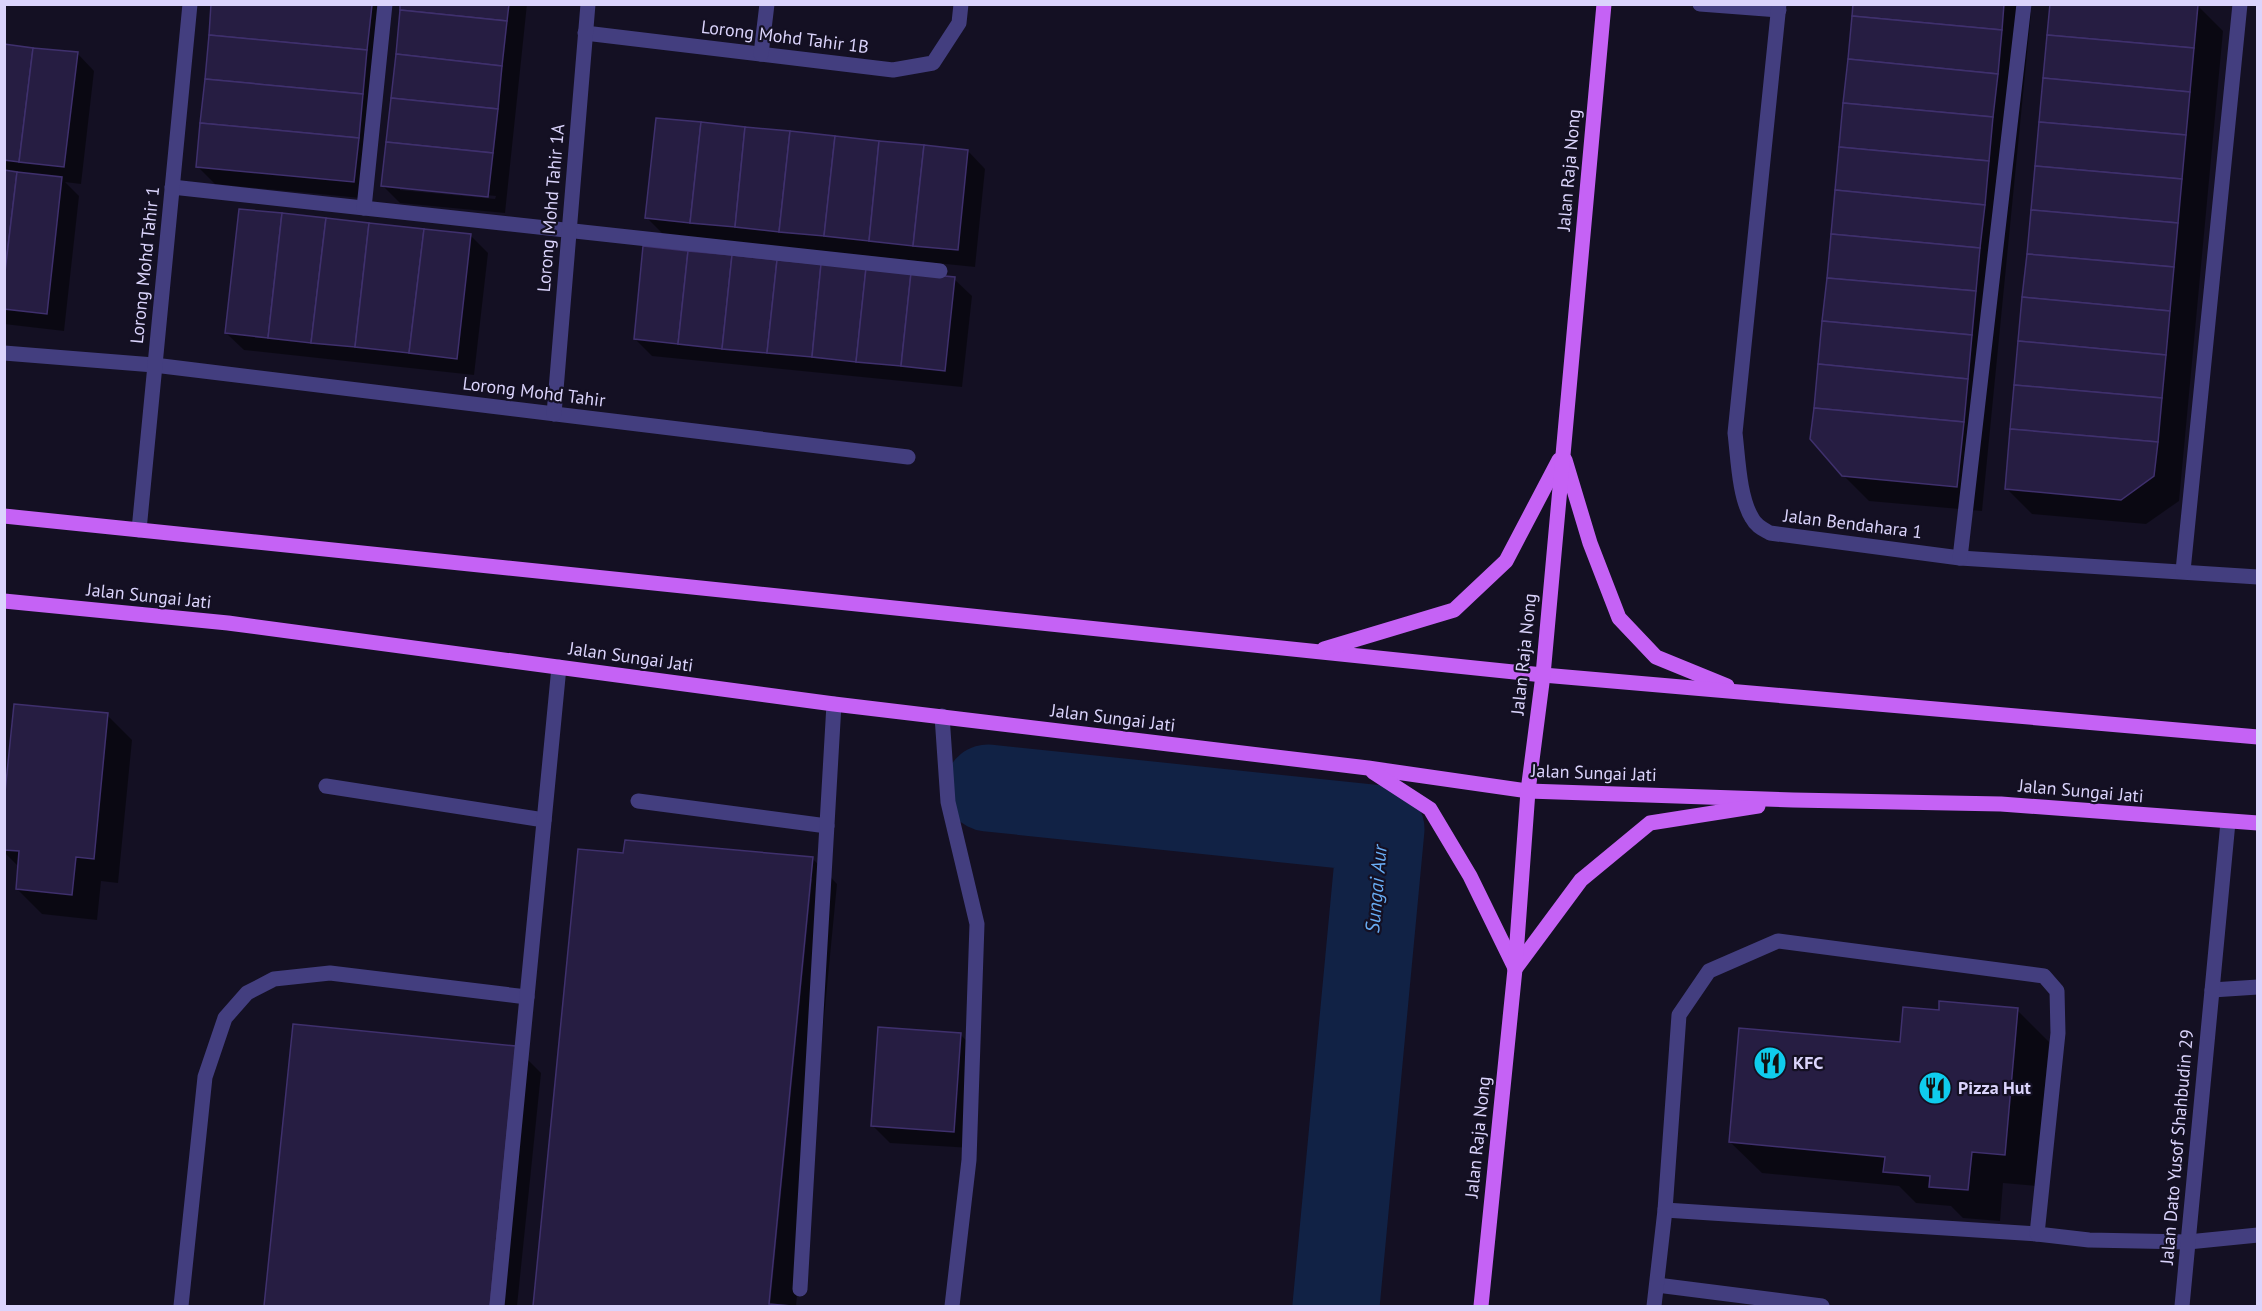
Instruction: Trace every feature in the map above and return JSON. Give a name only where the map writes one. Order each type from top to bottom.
[{"type":"main road","name":"Jalan Raja Nong","points":[[1481,1306],[1515,969],[1528,791],[1543,675],[1604,4]]},
{"type":"main road","points":[[1315,651],[1454,610],[1506,561],[1563,452]]},
{"type":"main road","points":[[1563,452],[1590,543],[1619,618],[1656,657],[1742,692]]},
{"type":"main road","points":[[4,516],[1543,675],[2258,737]]},
{"type":"main road","name":"Jalan Sungai Jati","points":[[4,601],[228,623],[834,704],[1368,768],[1528,791],[2001,804],[2258,823]]},
{"type":"main road","points":[[1368,768],[1430,809],[1470,876],[1515,969],[1581,880],[1650,823],[1793,800]]},
{"type":"street","name":"Lorong Mohd Tahir 1","points":[[139,530],[190,4]]},
{"type":"street","points":[[364,208],[385,4]]},
{"type":"street","name":"Lorong Mohd Tahir 1A","points":[[554,414],[588,4]]},
{"type":"street","points":[[761,54],[767,4]]},
{"type":"street","name":"Lorong Mohd Tahir 1B","points":[[585,33],[893,70],[933,63],[959,23],[961,4]]},
{"type":"street","points":[[1700,4],[1779,7]]},
{"type":"street","points":[[1960,558],[2024,4]]},
{"type":"street","points":[[2183,571],[2240,4]]},
{"type":"street","name":"Jalan Bendahara 1","points":[[1779,7],[1735,433],[1743,491],[1748,510],[1758,527],[1770,533],[1960,558],[2258,577]]},
{"type":"street","points":[[172,187],[940,271]]},
{"type":"street","name":"Lorong Mohd Tahir","points":[[4,353],[154,365],[908,457]]},
{"type":"street","points":[[497,1306],[559,667]]},
{"type":"street","points":[[800,1289],[834,704]]},
{"type":"street","points":[[942,716],[948,802],[977,924],[969,1160],[952,1306]]},
{"type":"street","points":[[326,786],[544,820]]},
{"type":"street","points":[[638,801],[827,826]]},
{"type":"street","name":"Jalan Dato Yusof Shahbudin 29","points":[[2181,1306],[2228,822]]},
{"type":"street","points":[[1654,1306],[1665,1210],[1679,1015],[1709,971],[1778,940],[2044,976],[2057,991],[2058,1033],[2037,1234]]},
{"type":"street","points":[[181,1306],[204,1077],[225,1018],[247,993],[274,979],[330,973],[527,997]]},
{"type":"street","points":[[2211,990],[2258,987]]},
{"type":"street","points":[[1665,1210],[2037,1234],[2089,1240],[2188,1242],[2258,1235]]},
{"type":"street","points":[[1656,1286],[1822,1306]]},
{"type":"building","points":[[211,4],[372,5],[367,50],[209,35]]},
{"type":"building","points":[[400,4],[509,4],[507,21],[400,10]]},
{"type":"building","points":[[1853,4],[2004,4],[2002,30],[1852,16]]},
{"type":"building","points":[[2050,4],[2198,5],[2194,48],[2047,35]]},
{"type":"building","points":[[400,10],[507,21],[502,66],[396,54]]},
{"type":"building","points":[[1852,16],[2002,30],[1998,74],[1848,59]]},
{"type":"building","points":[[209,35],[367,50],[363,94],[205,79]]},
{"type":"building","points":[[2047,35],[2194,48],[2190,92],[2043,78]]},
{"type":"building","points":[[4,44],[33,48],[19,162],[4,160]]},
{"type":"building","points":[[33,48],[78,52],[64,167],[19,162]]},
{"type":"building","points":[[396,54],[502,66],[498,109],[391,98]]},
{"type":"building","points":[[1848,59],[1998,74],[1993,117],[1843,103]]},
{"type":"building","points":[[2043,78],[2190,92],[2186,135],[2039,122]]},
{"type":"building","points":[[205,79],[363,94],[359,138],[200,123]]},
{"type":"building","points":[[391,98],[498,109],[493,153],[386,142]]},
{"type":"building","points":[[1843,103],[1993,117],[1989,161],[1839,147]]},
{"type":"building","points":[[656,118],[701,122],[690,223],[645,218]]},
{"type":"building","points":[[701,122],[745,127],[735,227],[690,223]]},
{"type":"building","points":[[2039,122],[2186,135],[2182,179],[2035,166]]},
{"type":"building","points":[[200,123],[359,138],[354,182],[196,167]]},
{"type":"building","points":[[745,127],[790,131],[779,232],[735,227]]},
{"type":"building","points":[[790,131],[835,136],[824,236],[779,232]]},
{"type":"building","points":[[835,136],[879,141],[869,241],[824,236]]},
{"type":"building","points":[[879,141],[924,145],[913,246],[869,241]]},
{"type":"building","points":[[386,142],[493,153],[488,197],[381,186]]},
{"type":"building","points":[[924,145],[968,150],[958,250],[913,246]]},
{"type":"building","points":[[1839,147],[1989,161],[1985,205],[1835,190]]},
{"type":"building","points":[[2035,166],[2182,179],[2178,223],[2031,210]]},
{"type":"building","points":[[4,170],[17,172],[4,280]]},
{"type":"building","points":[[17,172],[62,177],[47,314],[4,309],[4,280]]},
{"type":"building","points":[[1835,190],[1985,205],[1980,248],[1831,234]]},
{"type":"building","points":[[239,209],[282,213],[268,338],[225,333]]},
{"type":"building","points":[[2031,210],[2178,223],[2174,267],[2027,254]]},
{"type":"building","points":[[282,213],[326,218],[311,343],[268,338]]},
{"type":"building","points":[[326,218],[369,223],[355,347],[311,343]]},
{"type":"building","points":[[369,223],[424,229],[409,353],[355,347]]},
{"type":"building","points":[[424,229],[471,234],[457,359],[409,353]]},
{"type":"building","points":[[1831,234],[1980,248],[1976,291],[1827,278]]},
{"type":"building","points":[[643,246],[688,251],[678,344],[634,339]]},
{"type":"building","points":[[688,251],[732,255],[722,349],[678,344]]},
{"type":"building","points":[[2027,254],[2174,267],[2170,311],[2022,297]]},
{"type":"building","points":[[732,255],[777,260],[767,353],[722,349]]},
{"type":"building","points":[[777,260],[821,264],[812,357],[767,353]]},
{"type":"building","points":[[821,264],[866,268],[856,362],[812,357]]},
{"type":"building","points":[[866,268],[911,273],[901,366],[856,362]]},
{"type":"building","points":[[911,273],[955,277],[945,371],[901,366]]},
{"type":"building","points":[[1827,278],[1976,291],[1972,335],[1822,321]]},
{"type":"building","points":[[2022,297],[2170,311],[2166,355],[2018,341]]},
{"type":"building","points":[[1822,321],[1972,335],[1968,379],[1818,364]]},
{"type":"building","points":[[2018,341],[2166,355],[2162,398],[2014,385]]},
{"type":"building","points":[[1818,364],[1968,379],[1964,422],[1814,408]]},
{"type":"building","points":[[2014,385],[2162,398],[2158,442],[2010,429]]},
{"type":"building","points":[[1814,408],[1964,422],[1957,487],[1842,476],[1810,439]]},
{"type":"building","points":[[2010,429],[2158,442],[2154,476],[2121,500],[2005,489]]},
{"type":"building","points":[[14,704],[108,713],[94,859],[76,857],[72,895],[16,889],[19,851],[4,850],[4,802]]},
{"type":"building","points":[[625,840],[813,857],[769,1304],[792,1306],[533,1306],[578,849],[623,853]]},
{"type":"building","points":[[1939,1001],[2018,1008],[2005,1155],[1972,1152],[1968,1190],[1929,1187],[1930,1176],[1883,1172],[1885,1157],[1729,1142],[1739,1028],[1900,1042],[1903,1007],[1939,1010]]},
{"type":"building","points":[[293,1024],[516,1046],[490,1306],[264,1306]]},
{"type":"building","points":[[878,1027],[961,1033],[954,1132],[871,1126]]},
{"type":"waterway","name":"Sungai Aur","points":[[988,788],[1381,829],[1336,1306]]},
{"type":"place","name":"KFC","points":[[1770,1063]]},
{"type":"place","name":"Pizza Hut","points":[[1935,1088]]}]
